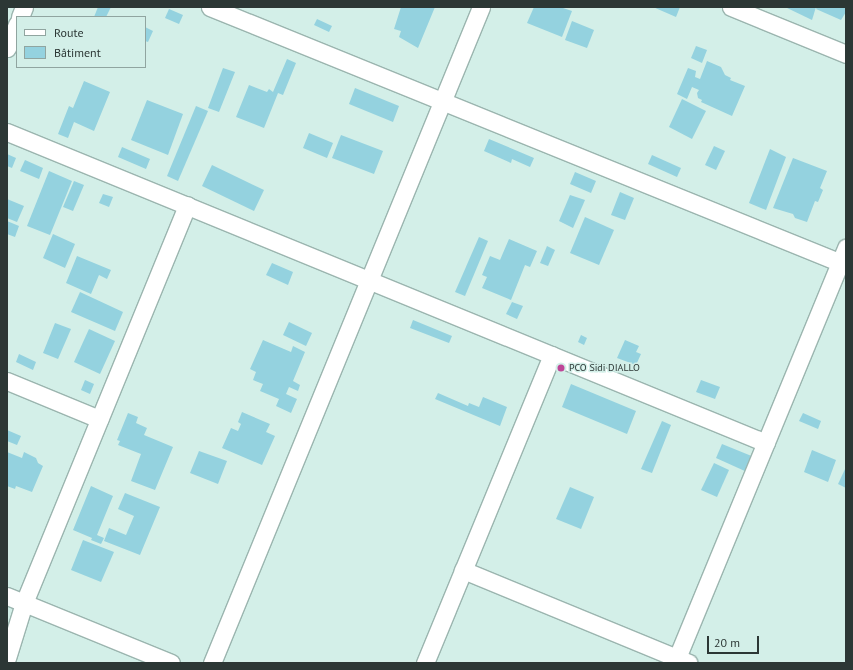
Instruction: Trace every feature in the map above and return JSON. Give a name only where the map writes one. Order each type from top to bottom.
[{"type":"street","points":[[210,7],[442,101],[844,259],[766,443],[683,661],[463,570]]},
{"type":"street","points":[[212,663],[481,7]]},
{"type":"street","points":[[731,7],[846,54]]},
{"type":"street","points":[[7,48],[16,26]]},
{"type":"street","points":[[7,132],[766,443]]},
{"type":"street","points":[[7,658],[24,602],[187,206]]},
{"type":"street","points":[[425,663],[552,355]]},
{"type":"street","points":[[7,381],[99,419]]},
{"type":"street","points":[[7,596],[171,663]]},
{"type":"building","points":[[98,7],[111,7],[106,16],[94,16]]},
{"type":"building","points":[[401,7],[435,7],[418,48],[399,37],[401,31],[394,29]]},
{"type":"building","points":[[534,7],[560,7],[572,11],[562,37],[527,23]]},
{"type":"building","points":[[653,7],[680,7],[676,17]]},
{"type":"building","points":[[785,7],[816,7],[812,20]]},
{"type":"building","points":[[817,7],[846,7],[846,12],[841,20],[816,9]]},
{"type":"building","points":[[169,9],[183,15],[179,24],[165,18]]},
{"type":"building","points":[[317,19],[332,26],[329,32],[314,25]]},
{"type":"building","points":[[572,21],[594,30],[587,48],[565,40]]},
{"type":"building","points":[[146,28],[153,31],[148,42],[146,41]]},
{"type":"building","points":[[696,46],[707,50],[702,63],[691,58]]},
{"type":"building","points":[[287,59],[296,63],[283,95],[278,93],[264,128],[236,117],[249,85],[267,92],[269,89],[273,92]]},
{"type":"building","points":[[707,61],[721,67],[725,75],[731,78],[730,80],[745,86],[732,116],[701,102],[702,100],[698,98],[697,93],[699,90],[692,87],[687,99],[677,94],[688,68],[696,71],[695,77],[700,79]]},
{"type":"building","points":[[223,68],[235,72],[219,112],[208,108]]},
{"type":"building","points":[[84,81],[110,92],[94,131],[74,122],[68,138],[58,134],[69,106],[73,108]]},
{"type":"building","points":[[355,88],[399,106],[393,122],[349,104]]},
{"type":"building","points":[[682,99],[706,111],[692,139],[669,127]]},
{"type":"building","points":[[147,100],[183,114],[168,155],[131,140]]},
{"type":"building","points":[[196,106],[208,111],[178,181],[167,176]]},
{"type":"building","points":[[309,133],[333,143],[327,158],[303,148]]},
{"type":"building","points":[[341,135],[383,151],[374,174],[332,158]]},
{"type":"building","points":[[489,139],[534,158],[530,167],[512,159],[511,163],[484,151]]},
{"type":"building","points":[[714,146],[725,151],[716,170],[705,165]]},
{"type":"building","points":[[122,147],[150,159],[146,169],[118,157]]},
{"type":"building","points":[[770,149],[786,157],[766,210],[749,203]]},
{"type":"building","points":[[7,154],[16,158],[12,168],[7,166]]},
{"type":"building","points":[[652,155],[681,168],[677,177],[648,164]]},
{"type":"building","points":[[793,158],[827,171],[820,188],[823,190],[818,202],[815,201],[807,222],[795,218],[793,214],[773,208]]},
{"type":"building","points":[[25,160],[43,168],[39,179],[20,171]]},
{"type":"building","points":[[212,165],[264,190],[254,211],[202,186]]},
{"type":"building","points":[[49,171],[72,181],[50,235],[27,226]]},
{"type":"building","points":[[575,172],[596,181],[591,193],[570,184]]},
{"type":"building","points":[[74,181],[84,185],[73,211],[63,207]]},
{"type":"building","points":[[620,192],[634,198],[625,220],[611,215]]},
{"type":"building","points":[[103,194],[113,197],[109,207],[99,203]]},
{"type":"building","points":[[570,195],[585,200],[573,228],[559,221]]},
{"type":"building","points":[[7,199],[24,206],[17,222],[7,218]]},
{"type":"building","points":[[585,217],[614,230],[599,265],[570,253]]},
{"type":"building","points":[[7,221],[19,226],[15,237],[7,234]]},
{"type":"building","points":[[53,234],[75,244],[65,268],[43,258]]},
{"type":"building","points":[[479,237],[488,241],[465,296],[455,292]]},
{"type":"building","points":[[509,239],[537,251],[530,267],[525,265],[511,300],[482,288],[487,277],[482,275],[490,256],[500,260]]},
{"type":"building","points":[[547,246],[555,250],[548,266],[540,263]]},
{"type":"building","points":[[77,256],[111,270],[107,279],[99,275],[91,294],[66,283]]},
{"type":"building","points":[[272,263],[293,272],[288,285],[266,275]]},
{"type":"building","points":[[80,292],[123,312],[115,331],[71,312]]},
{"type":"building","points":[[512,302],[523,306],[517,319],[506,314]]},
{"type":"building","points":[[413,320],[452,336],[449,343],[410,328]]},
{"type":"building","points":[[289,322],[312,333],[306,346],[283,335]]},
{"type":"building","points":[[55,323],[71,329],[58,359],[43,353]]},
{"type":"building","points":[[89,329],[115,341],[100,374],[74,362]]},
{"type":"building","points":[[581,335],[587,338],[584,345],[578,342]]},
{"type":"building","points":[[263,340],[291,352],[293,346],[305,352],[293,381],[300,385],[298,391],[289,387],[286,394],[297,399],[291,413],[276,406],[279,399],[260,391],[263,384],[253,380],[256,372],[250,369]]},
{"type":"building","points":[[625,340],[639,346],[636,352],[641,354],[636,365],[617,358]]},
{"type":"building","points":[[19,354],[36,362],[33,370],[16,362]]},
{"type":"building","points":[[85,380],[94,384],[90,394],[81,390]]},
{"type":"building","points":[[701,380],[720,387],[715,399],[696,392]]},
{"type":"building","points":[[571,384],[636,411],[627,434],[562,407]]},
{"type":"building","points":[[438,393],[468,406],[469,403],[479,407],[483,397],[507,407],[500,426],[435,399]]},
{"type":"building","points":[[242,412],[270,424],[266,432],[275,436],[262,465],[222,448],[231,428],[238,431],[241,424],[238,422]]},
{"type":"building","points":[[128,413],[138,417],[136,423],[147,428],[144,435],[173,447],[155,490],[131,481],[141,454],[118,445],[120,441],[117,440]]},
{"type":"building","points":[[803,413],[821,421],[818,429],[799,421]]},
{"type":"building","points":[[662,421],[671,425],[652,473],[641,469]]},
{"type":"building","points":[[7,430],[21,436],[17,445],[7,441]]},
{"type":"building","points":[[722,444],[754,457],[747,472],[716,458]]},
{"type":"building","points":[[812,450],[836,460],[828,482],[804,472]]},
{"type":"building","points":[[199,451],[227,461],[218,484],[190,473]]},
{"type":"building","points":[[7,452],[22,458],[24,452],[36,458],[38,463],[43,466],[32,492],[16,486],[15,489],[7,486]]},
{"type":"building","points":[[714,463],[729,470],[717,497],[701,490]]},
{"type":"building","points":[[846,467],[846,488],[838,484]]},
{"type":"building","points":[[91,486],[113,496],[97,535],[104,538],[101,544],[91,540],[92,538],[73,530]]},
{"type":"building","points":[[570,487],[594,497],[581,529],[556,519]]},
{"type":"building","points":[[125,493],[160,507],[140,555],[104,541],[109,528],[126,535],[134,516],[118,509]]},
{"type":"building","points":[[83,540],[114,552],[101,582],[71,570]]},
{"type":"place","name":"PCO Sidi DIALLO","points":[[561,368]]}]
